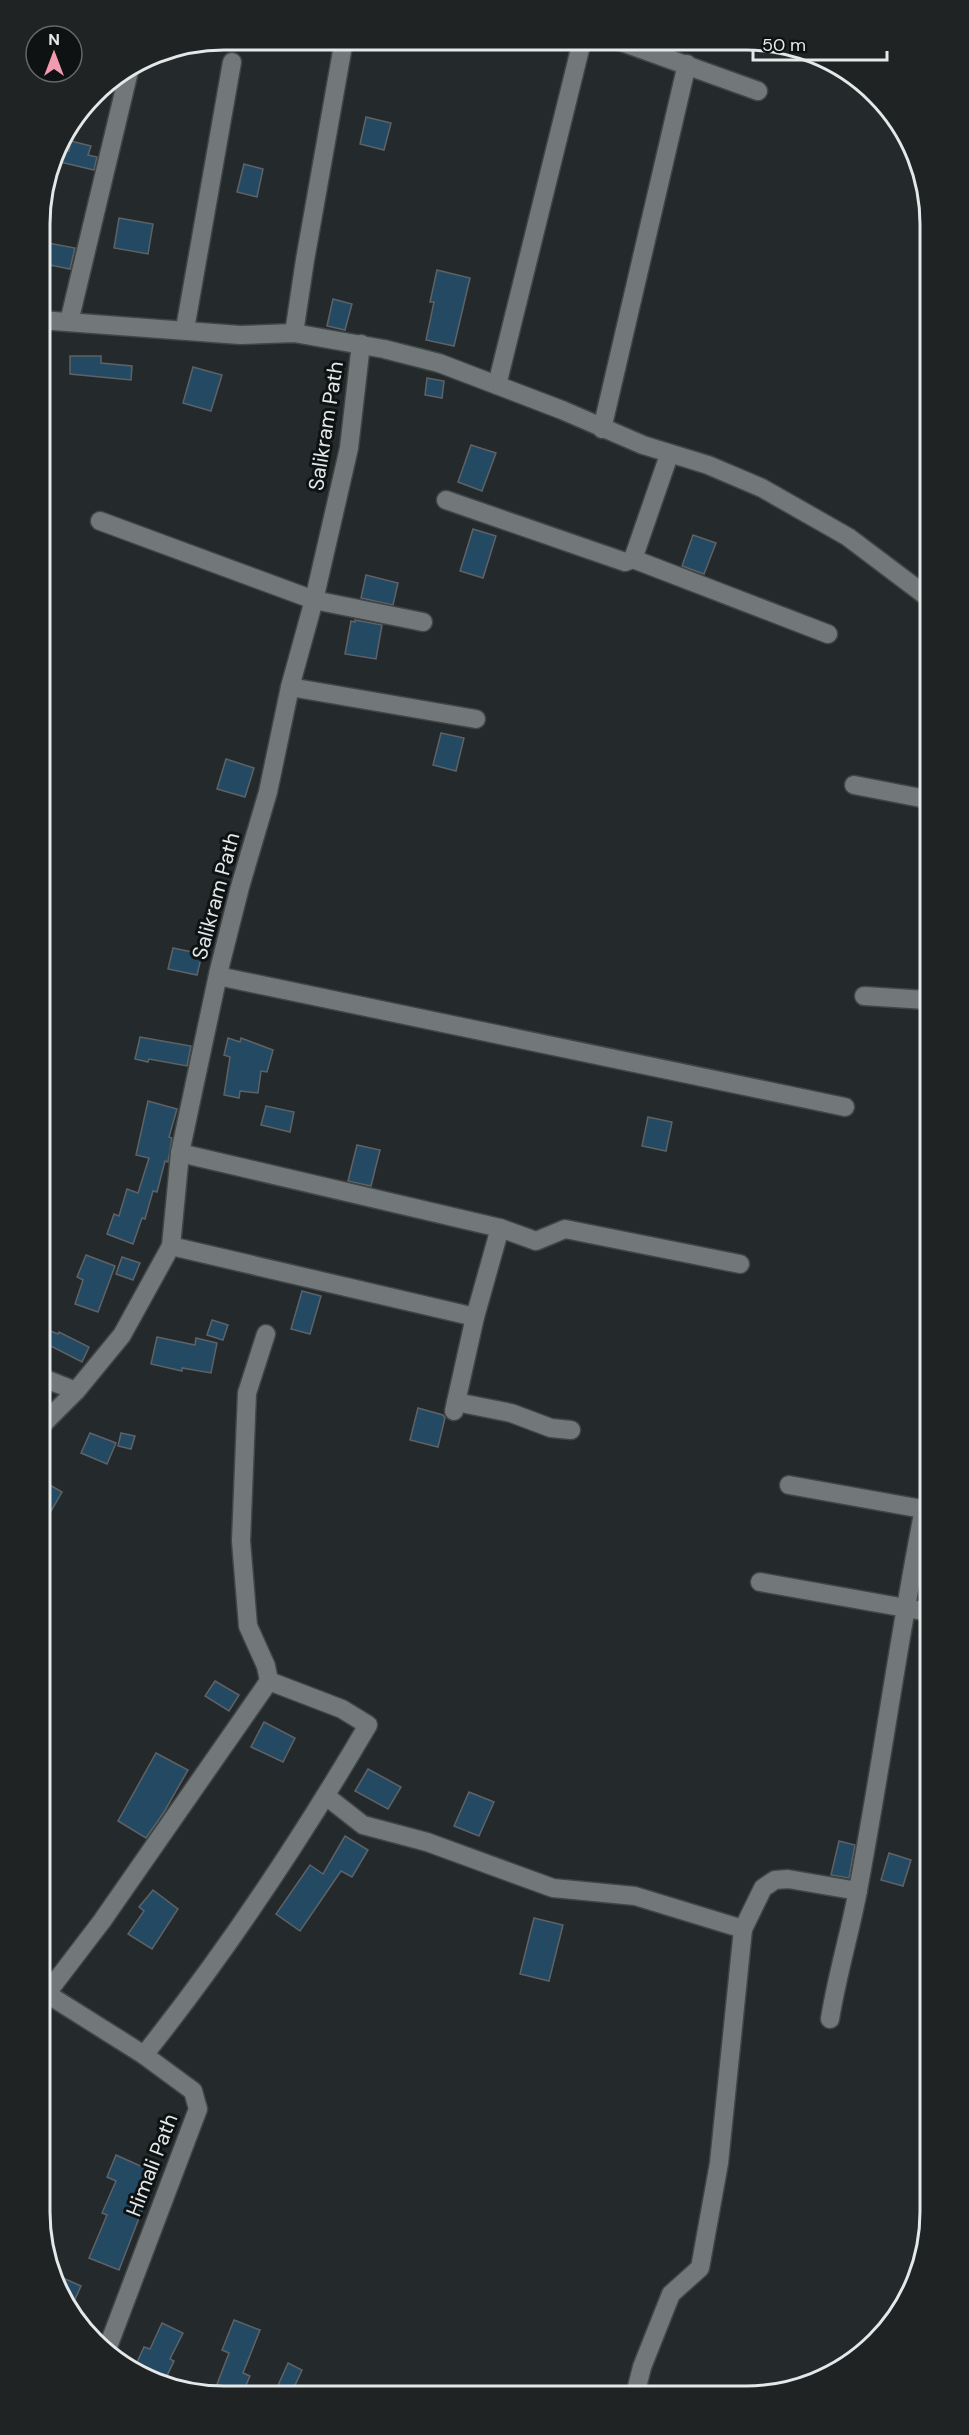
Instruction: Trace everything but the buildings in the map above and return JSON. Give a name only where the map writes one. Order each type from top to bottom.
[{"type":"street","points":[[294,333],[342,50]]},
{"type":"street","points":[[498,385],[580,50]]},
{"type":"street","points":[[645,50],[758,91]]},
{"type":"street","points":[[185,329],[232,62]]},
{"type":"street","points":[[602,429],[687,64]]},
{"type":"street","points":[[69,322],[127,79]]},
{"type":"street","points":[[50,321],[153,330],[185,329],[240,335],[294,333],[361,345],[439,363],[562,410],[602,429],[669,455],[708,465],[762,488],[848,537],[920,591]]},
{"type":"street","name":"Salikram Path","points":[[50,1417],[76,1390],[122,1335],[171,1246],[180,1153],[218,976],[240,887],[268,792],[290,687],[314,600],[349,448],[361,345]]},
{"type":"street","points":[[633,559],[669,455]]},
{"type":"street","points":[[446,500],[625,562],[633,559],[828,634]]},
{"type":"street","points":[[100,521],[314,600],[423,622]]},
{"type":"street","points":[[290,687],[476,719]]},
{"type":"street","points":[[854,784],[920,798]]},
{"type":"street","points":[[218,976],[845,1107]]},
{"type":"street","points":[[864,996],[920,1000]]},
{"type":"street","points":[[180,1153],[500,1228],[536,1241],[565,1229],[740,1264]]},
{"type":"street","points":[[500,1228],[474,1317],[455,1406],[511,1413],[551,1428],[571,1430]]},
{"type":"street","points":[[171,1246],[474,1317]]},
{"type":"street","points":[[50,1988],[102,1921],[269,1681],[266,1666],[248,1626],[241,1541],[247,1393],[266,1334]]},
{"type":"street","points":[[50,1381],[76,1390]]},
{"type":"street","points":[[789,1485],[919,1508]]},
{"type":"street","points":[[830,2019],[836,1983],[858,1891],[904,1609],[919,1539]]},
{"type":"street","points":[[760,1582],[919,1611]]},
{"type":"street","points":[[144,2055],[189,1998],[326,1796],[368,1725],[342,1709],[269,1681]]},
{"type":"street","points":[[326,1796],[363,1825],[427,1842],[553,1888],[635,1896],[743,1929]]},
{"type":"street","points":[[637,2386],[642,2367],[671,2294],[700,2268],[720,2163],[743,1929],[763,1888],[775,1880],[788,1879],[858,1891]]},
{"type":"street","name":"Himali Path","points":[[50,1996],[144,2055],[193,2091],[198,2109],[109,2343]]}]
